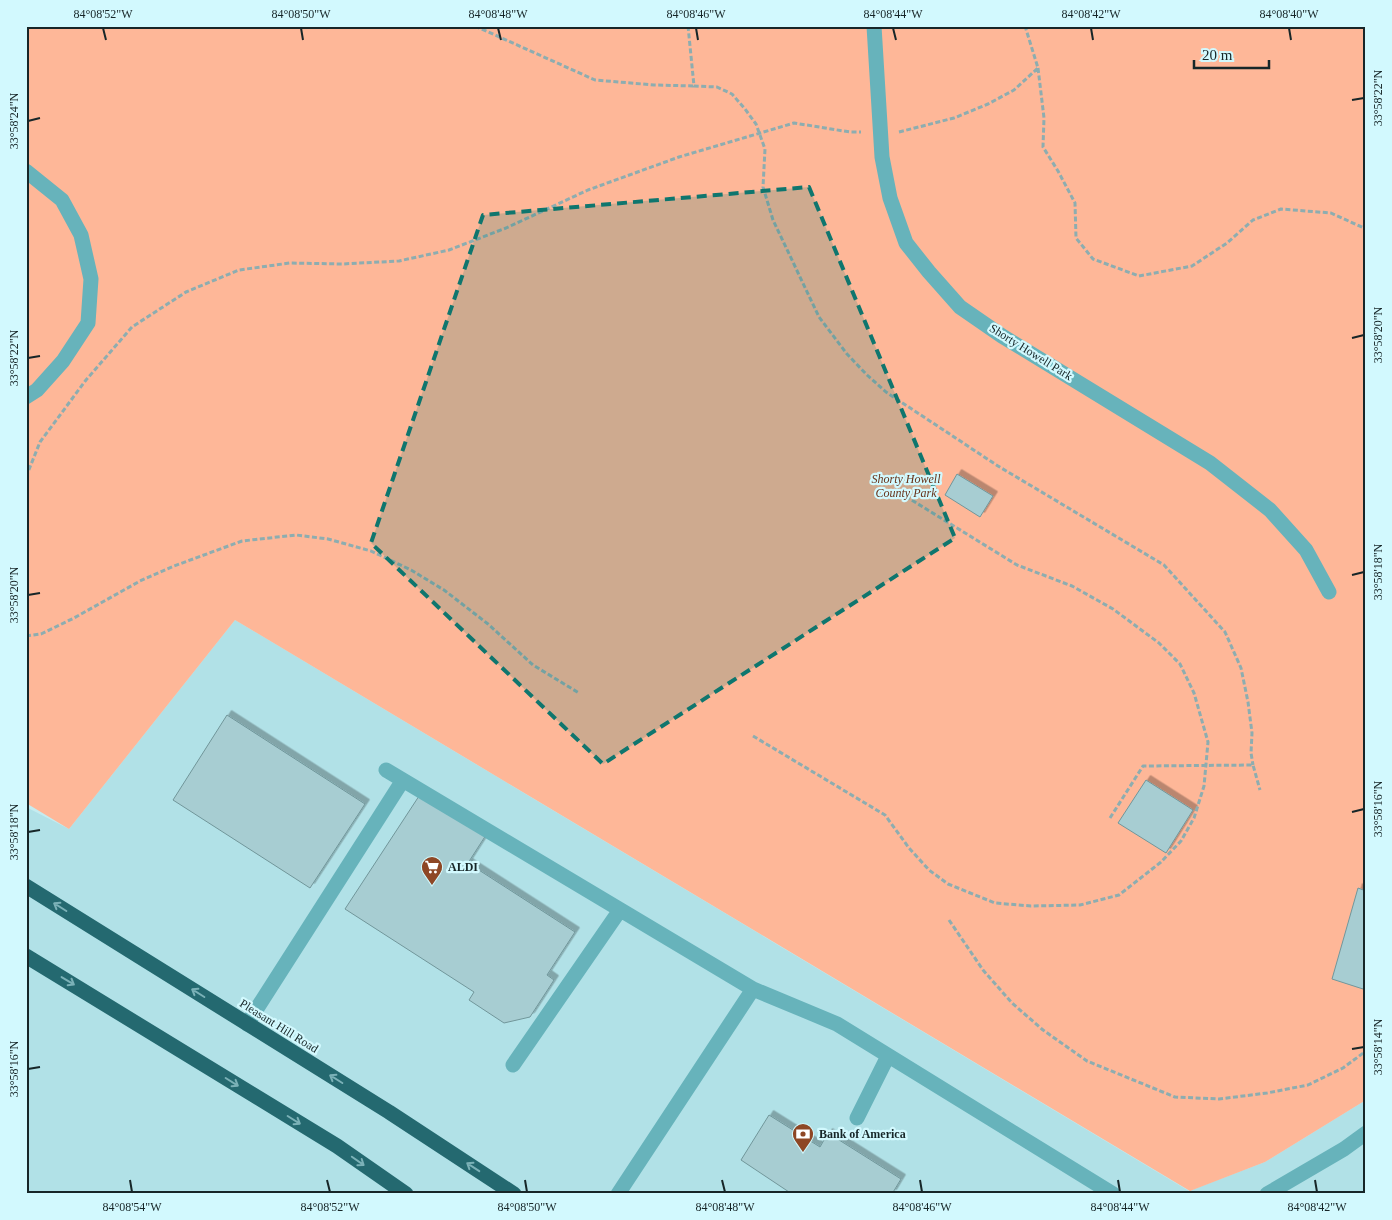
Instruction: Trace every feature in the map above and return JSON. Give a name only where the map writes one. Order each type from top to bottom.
[{"type":"highway","name":"Pleasant Hill Road","points":[[26,886],[389,1112],[514,1194]]},
{"type":"highway","points":[[26,956],[329,1141],[406,1194]]},
{"type":"street","name":"Shorty Howell Park","points":[[874,26],[882,157],[890,198],[906,243],[929,272],[960,307],[1002,336],[1210,463],[1270,510],[1306,550],[1328,592]]},
{"type":"street","points":[[26,171],[62,200],[81,235],[91,278],[88,323],[63,361],[37,390],[26,397]]},
{"type":"street","points":[[386,770],[753,989],[837,1024],[1113,1194]]},
{"type":"street","points":[[247,1024],[403,780]]},
{"type":"street","points":[[513,1065],[620,910]]},
{"type":"street","points":[[618,1194],[753,989]]},
{"type":"street","points":[[857,1118],[888,1056]]},
{"type":"street","points":[[1267,1194],[1344,1149],[1366,1133]]},
{"type":"path","points":[[319,26],[325,28],[339,26]]},
{"type":"path","points":[[475,26],[595,80],[654,85],[717,87],[732,94],[746,109],[756,124],[765,149],[762,187],[785,244],[819,317],[860,368],[886,392],[998,466],[1164,565],[1225,632],[1241,668],[1252,733],[1251,753],[1253,766],[1260,790]]},
{"type":"path","points":[[688,26],[694,86]]},
{"type":"path","points":[[1024,26],[1038,68],[1044,118],[1043,147],[1075,203],[1076,238],[1093,259],[1139,276],[1192,266],[1227,243],[1253,220],[1281,209],[1331,213],[1366,229]]},
{"type":"path","points":[[26,477],[40,442],[93,372],[132,327],[186,292],[239,270],[290,263],[342,264],[399,261],[449,250],[506,228],[588,190],[680,157],[794,122],[850,132],[904,132],[954,118],[988,104],[1014,90],[1038,68]]},
{"type":"path","points":[[753,736],[885,815],[909,848],[929,870],[948,884],[995,903],[1031,906],[1080,905],[1120,895],[1160,862],[1181,841],[1194,818],[1204,786],[1208,742],[1194,693],[1180,664],[1159,642],[1113,609],[1072,586],[1017,565],[897,491]]},
{"type":"path","points":[[26,636],[41,634],[140,581],[174,566],[242,541],[296,535],[328,539],[371,551],[410,570],[444,590],[488,624],[533,665],[579,693]]},
{"type":"path","points":[[1110,818],[1143,766],[1253,766]]},
{"type":"path","points":[[949,920],[983,970],[1012,1003],[1043,1030],[1087,1061],[1175,1096],[1219,1099],[1267,1093],[1308,1085],[1343,1068],[1366,1051]]},
{"type":"highlighted area","points":[[809,187],[955,538],[603,764],[371,543],[483,215]]},
{"type":"shaded area","points":[[235,620],[1189,1191],[1265,1162],[1366,1100],[1366,1194],[26,1194],[26,807],[69,829]]},
{"type":"green space","name":"Shorty Howell County Park","points":[[26,26],[1362,26],[1366,31],[1366,1100],[1265,1162],[1190,1191],[235,620],[69,829],[26,803]]},
{"type":"building","points":[[957,474],[993,496],[980,517],[945,495]]},
{"type":"building","points":[[227,715],[365,804],[310,888],[173,800]]},
{"type":"building","points":[[1146,780],[1193,810],[1166,853],[1118,823]]},
{"type":"building","name":"ALDI","points":[[421,793],[486,835],[468,863],[575,932],[547,975],[554,980],[530,1017],[504,1023],[469,1000],[474,992],[345,909]]},
{"type":"building","points":[[1358,888],[1366,891],[1366,980],[1363,989],[1332,979]]},
{"type":"building","name":"Bank of America","points":[[769,1115],[820,1147],[828,1133],[901,1179],[892,1194],[792,1194],[741,1160]]},
{"type":"place","name":"ALDI","points":[[432,886]]},
{"type":"place","name":"Bank of America","points":[[803,1153]]}]
